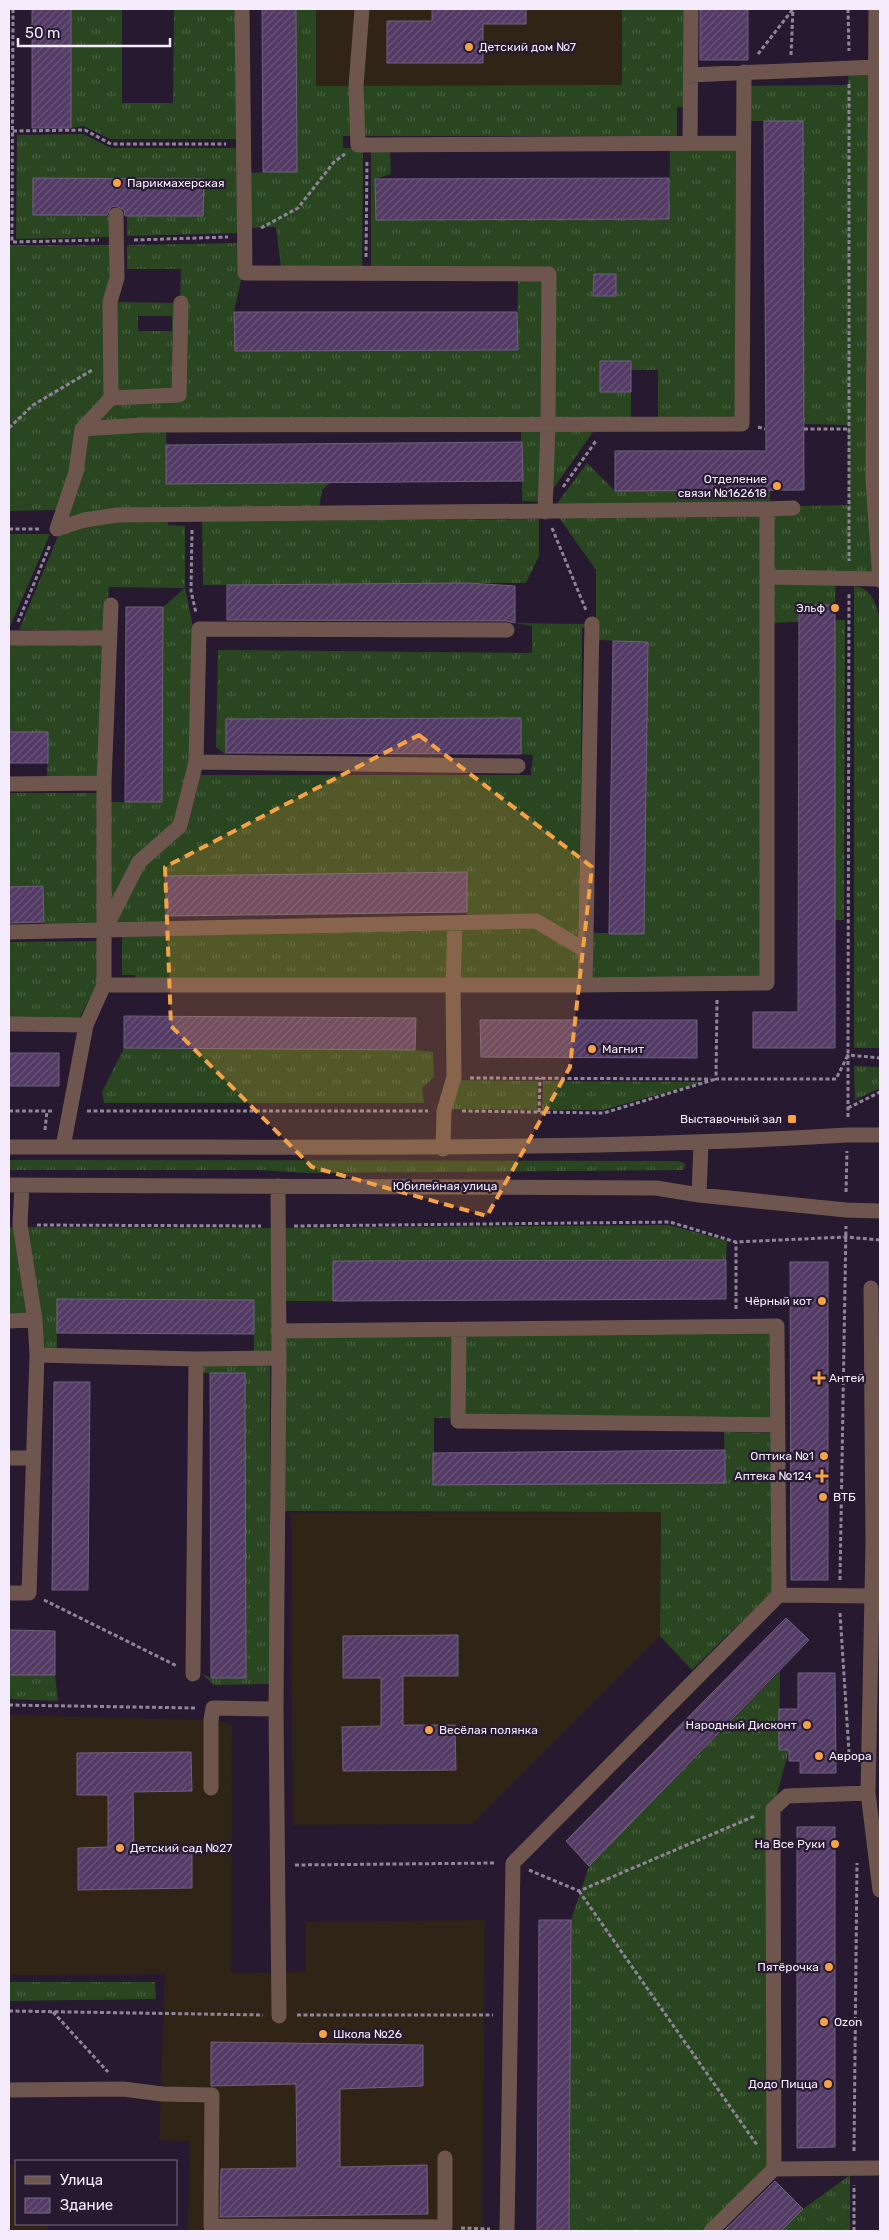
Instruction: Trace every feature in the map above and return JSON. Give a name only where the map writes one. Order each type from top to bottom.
[{"type":"street","points":[[242,9],[245,273],[549,274],[548,424],[545,512]]},
{"type":"street","points":[[362,9],[356,86],[363,145],[743,143]]},
{"type":"street","points":[[690,143],[691,9]]},
{"type":"street","points":[[767,577],[880,580],[874,480],[876,9]]},
{"type":"street","points":[[690,74],[876,67]]},
{"type":"street","points":[[82,429],[143,425],[742,424],[744,72]]},
{"type":"street","points":[[111,398],[110,302],[117,278],[116,215]]},
{"type":"street","points":[[57,529],[76,472],[82,429],[111,398],[179,395],[180,303]]},
{"type":"street","points":[[57,529],[84,520],[117,515],[793,508]]},
{"type":"street","points":[[104,985],[767,983],[767,509]]},
{"type":"street","points":[[63,1147],[86,1025],[104,985],[104,783],[111,605]]},
{"type":"street","points":[[585,985],[592,624]]},
{"type":"street","points":[[104,931],[139,862],[180,826],[196,762],[199,628],[507,630]]},
{"type":"street","points":[[10,638],[109,638]]},
{"type":"street","points":[[196,762],[518,766]]},
{"type":"street","points":[[9,784],[104,783]]},
{"type":"street","points":[[9,932],[536,922],[585,950]]},
{"type":"street","points":[[443,1148],[444,1111],[454,1078],[453,985],[455,923]]},
{"type":"street","points":[[9,1024],[86,1025]]},
{"type":"street","points":[[9,1148],[443,1148],[701,1143],[880,1135]]},
{"type":"street","points":[[700,1195],[701,1143]]},
{"type":"street","points":[[9,1593],[30,1593],[32,1458],[37,1355],[35,1320],[15,1185]]},
{"type":"street","name":"Юбилейная улица","points":[[15,1185],[598,1186],[656,1188],[700,1195],[846,1210],[880,1211]]},
{"type":"street","points":[[278,1186],[279,1358],[276,1709],[279,2016]]},
{"type":"street","points":[[872,1288],[876,1538],[872,1596],[868,1792],[880,1890]]},
{"type":"street","points":[[9,1320],[35,1320]]},
{"type":"street","points":[[278,1330],[777,1326],[780,1595],[513,1863],[507,2230]]},
{"type":"street","points":[[459,1329],[458,1421],[778,1425]]},
{"type":"street","points":[[37,1355],[196,1359],[279,1358]]},
{"type":"street","points":[[193,1674],[196,1359]]},
{"type":"street","points":[[9,1458],[32,1458]]},
{"type":"street","points":[[780,1595],[872,1596]]},
{"type":"street","points":[[211,1788],[211,1720],[213,1708],[276,1709]]},
{"type":"street","points":[[774,2169],[773,1809],[786,1796],[868,1792]]},
{"type":"street","points":[[9,2090],[123,2089],[162,2094],[212,2095],[211,2226],[446,2227],[445,2158]]},
{"type":"street","points":[[711,2231],[774,2169],[880,2168]]},
{"type":"path","points":[[13,9],[12,242],[100,240]]},
{"type":"path","points":[[791,71],[794,9]]},
{"type":"path","points":[[744,72],[794,9]]},
{"type":"path","points":[[848,9],[849,68]]},
{"type":"path","points":[[13,131],[85,130],[111,144],[244,144]]},
{"type":"path","points":[[245,237],[298,208],[334,162],[363,145],[366,273]]},
{"type":"path","points":[[127,240],[217,238]]},
{"type":"path","points":[[9,428],[32,405],[110,357]]},
{"type":"path","points":[[562,488],[609,424]]},
{"type":"path","points":[[804,429],[848,429]]},
{"type":"path","points":[[545,512],[592,624]]},
{"type":"path","points":[[191,515],[191,591],[199,628]]},
{"type":"path","points":[[9,528],[57,529],[10,638]]},
{"type":"path","points":[[716,1079],[717,983]]},
{"type":"path","points":[[454,1078],[836,1079],[848,1055]]},
{"type":"path","points":[[539,1112],[540,1078]]},
{"type":"path","points":[[9,1111],[604,1113],[716,1079]]},
{"type":"path","points":[[848,1108],[880,1092]]},
{"type":"path","points":[[20,1225],[279,1226],[670,1222],[736,1242],[846,1237],[880,1240]]},
{"type":"path","points":[[736,1242],[736,1327]]},
{"type":"path","points":[[30,1593],[193,1674]]},
{"type":"path","points":[[9,1705],[213,1708]]},
{"type":"path","points":[[579,1891],[773,1809]]},
{"type":"path","points":[[277,1865],[513,1863],[579,1891],[774,2169]]},
{"type":"path","points":[[53,2012],[123,2089]]},
{"type":"path","points":[[854,2167],[854,2231]]},
{"type":"path","points":[[446,2227],[507,2230]]},
{"type":"highlighted area","points":[[419,735],[592,867],[570,1067],[487,1216],[312,1167],[171,1026],[165,867]]},
{"type":"shaded area","name":"Детский дом №7","points":[[316,9],[622,9],[623,85],[316,86]]},
{"type":"shaded area","name":"Весёлая полянка","points":[[661,1512],[660,1636],[472,1824],[293,1825],[291,1513]]},
{"type":"shaded area","name":"Школа №26","points":[[9,1715],[211,1720],[232,1724],[231,1973],[306,1972],[306,1922],[485,1920],[482,2231],[188,2231],[190,2141],[159,2140],[165,1974],[9,1975]]},
{"type":"shaded area","points":[[9,2165],[15,2165],[15,2225],[47,2225],[47,2231],[9,2231]]},
{"type":"green space","points":[[71,9],[122,9],[122,103],[173,103],[174,9],[238,9],[239,139],[110,139],[84,126],[71,128]]},
{"type":"green space","points":[[296,9],[316,9],[316,86],[622,85],[622,9],[687,9],[687,107],[677,107],[677,136],[343,136],[343,148],[363,148],[362,270],[281,267],[276,227],[248,228],[249,173],[297,171]]},
{"type":"green space","points":[[876,67],[880,579],[836,574],[835,605],[799,605],[798,622],[773,623],[773,515],[796,506],[849,505],[848,425],[804,424],[764,121],[747,121],[747,86],[848,85],[849,68]]},
{"type":"green space","points":[[83,134],[111,148],[240,148],[241,233],[127,236],[127,216],[203,216],[204,180],[33,215],[109,215],[109,237],[16,239],[17,135]]},
{"type":"green space","points":[[670,147],[738,147],[739,420],[658,421],[658,370],[631,370],[631,361],[600,361],[600,391],[631,392],[631,421],[166,421],[167,484],[331,482],[322,490],[319,508],[167,510],[168,525],[185,526],[185,588],[109,587],[105,631],[19,630],[59,534],[56,510],[9,511],[9,245],[109,245],[110,302],[180,303],[181,269],[127,269],[127,245],[242,243],[242,276],[234,312],[235,351],[517,350],[518,271],[371,270],[371,151],[390,150],[391,174],[375,179],[376,220],[669,218]],"holes":[[[594,274],[616,274],[593,295]],[[138,316],[172,316],[172,331],[138,331]]]},
{"type":"green space","points":[[521,427],[593,432],[544,502],[522,501]]},
{"type":"green space","points":[[587,463],[615,491],[770,490],[760,978],[591,980],[592,933],[644,934],[648,642],[596,640],[596,570],[553,509]]},
{"type":"green space","points":[[539,519],[539,556],[526,583],[203,585],[202,521]]},
{"type":"green space","points":[[9,534],[50,534],[9,629]]},
{"type":"green space","points":[[854,586],[865,590],[869,594],[875,602],[880,619],[880,1048],[854,1048]]},
{"type":"green space","points":[[185,588],[193,628],[189,761],[176,823],[99,926],[49,926],[44,923],[43,887],[9,887],[9,793],[98,793],[99,802],[162,802],[163,607]]},
{"type":"green space","points":[[835,620],[845,620],[844,920],[834,920]]},
{"type":"green space","points":[[515,623],[592,624],[582,628],[580,979],[136,983],[135,975],[122,975],[122,936],[467,929],[467,873],[165,877],[166,925],[114,926],[144,867],[187,830],[200,775],[531,775],[533,755],[521,754],[521,718],[226,719],[226,755],[216,747],[218,650],[532,653],[532,626]]},
{"type":"green space","points":[[9,644],[104,645],[99,779],[47,779],[48,732],[9,732]]},
{"type":"green space","points":[[97,941],[97,984],[79,1019],[9,1017],[9,942]]},
{"type":"green space","points":[[124,1048],[415,1050],[433,1052],[434,1077],[422,1088],[424,1103],[104,1103],[102,1092]]},
{"type":"green space","points":[[854,1066],[880,1067],[880,1088],[855,1100]]},
{"type":"green space","points":[[455,1080],[538,1081],[537,1110],[447,1109]]},
{"type":"green space","points":[[543,1081],[703,1082],[603,1110],[542,1110]]},
{"type":"green space","points":[[9,1160],[679,1161],[686,1164],[683,1170],[307,1173],[259,1170],[9,1170]]},
{"type":"green space","points":[[669,1225],[727,1241],[726,1260],[334,1261],[333,1301],[282,1301],[282,1228]]},
{"type":"green space","points":[[9,1227],[277,1228],[276,1356],[254,1356],[253,1300],[57,1299],[57,1353],[39,1352],[37,1318],[9,1318]]},
{"type":"green space","points":[[772,1331],[774,1422],[434,1418],[434,1485],[725,1483],[724,1432],[772,1433],[772,1592],[692,1670],[660,1636],[661,1512],[283,1511],[282,1335]]},
{"type":"green space","points":[[270,1364],[270,1684],[214,1685],[201,1673],[211,1678],[246,1677],[245,1374],[202,1373],[203,1366]]},
{"type":"green space","points":[[780,1671],[779,1750],[789,1750],[773,1809],[774,2169],[711,2231],[569,2231],[571,1920],[589,1866]]},
{"type":"green space","points":[[9,1675],[55,1675],[58,1701],[9,1699]]},
{"type":"green space","points":[[9,1982],[155,1982],[156,1999],[9,2001]]},
{"type":"green space","points":[[850,2175],[850,2231],[781,2231],[803,2209]]},
{"type":"building","points":[[32,9],[71,9],[71,128],[32,128]]},
{"type":"building","points":[[262,9],[296,9],[297,172],[263,172]]},
{"type":"building","points":[[432,9],[526,9],[526,24],[483,24],[483,63],[387,63],[387,21],[432,21]]},
{"type":"building","points":[[700,9],[748,9],[748,60],[700,60]]},
{"type":"building","points":[[764,121],[803,121],[804,490],[615,491],[615,451],[766,451]]},
{"type":"building","points":[[33,178],[204,179],[203,216],[125,216],[124,210],[116,206],[111,207],[107,215],[33,215]]},
{"type":"building","points":[[669,178],[669,219],[376,220],[375,179]]},
{"type":"building","points":[[594,274],[616,274],[616,296],[593,296]]},
{"type":"building","points":[[234,312],[517,312],[518,350],[235,351]]},
{"type":"building","points":[[600,361],[631,361],[631,392],[600,392]]},
{"type":"building","points":[[522,442],[523,481],[166,484],[166,445]]},
{"type":"building","points":[[468,583],[515,586],[515,623],[507,621],[227,620],[227,585]]},
{"type":"building","points":[[799,605],[835,605],[835,1048],[753,1048],[753,1012],[798,1012]]},
{"type":"building","points":[[126,607],[163,607],[162,802],[125,802]]},
{"type":"building","points":[[613,641],[648,642],[644,934],[609,934]]},
{"type":"building","points":[[521,718],[521,754],[226,753],[226,719]]},
{"type":"building","points":[[9,732],[48,732],[48,763],[9,763]]},
{"type":"building","points":[[467,872],[467,912],[166,916],[165,876]]},
{"type":"building","points":[[43,886],[44,922],[9,923],[9,887]]},
{"type":"building","points":[[124,1016],[416,1018],[415,1050],[124,1048]]},
{"type":"building","points":[[480,1020],[697,1020],[697,1058],[481,1057]]},
{"type":"building","points":[[9,1053],[59,1053],[59,1086],[9,1086]]},
{"type":"building","points":[[726,1260],[726,1299],[333,1301],[333,1261]]},
{"type":"building","points":[[790,1262],[828,1262],[828,1580],[791,1580]]},
{"type":"building","points":[[57,1299],[254,1300],[254,1334],[57,1333]]},
{"type":"building","points":[[210,1373],[245,1373],[246,1678],[211,1678]]},
{"type":"building","points":[[54,1382],[90,1382],[88,1590],[52,1590]]},
{"type":"building","points":[[725,1450],[725,1483],[433,1485],[433,1453]]},
{"type":"building","points":[[786,1618],[809,1640],[589,1866],[566,1841]]},
{"type":"building","points":[[9,1630],[55,1631],[55,1675],[9,1675]]},
{"type":"building","points":[[458,1635],[458,1676],[403,1676],[403,1725],[455,1725],[456,1770],[343,1771],[342,1727],[381,1726],[381,1678],[343,1678],[343,1636]]},
{"type":"building","name":"Народный Дисконт","points":[[798,1673],[835,1673],[836,1773],[800,1773],[800,1761],[789,1761],[789,1750],[779,1750],[779,1709],[798,1709]]},
{"type":"building","points":[[191,1752],[192,1791],[133,1792],[134,1848],[192,1847],[192,1888],[78,1890],[78,1848],[108,1847],[108,1795],[77,1795],[77,1753]]},
{"type":"building","points":[[797,1827],[835,1827],[835,2147],[797,2148]]},
{"type":"building","points":[[539,1920],[571,1920],[569,2231],[537,2231]]},
{"type":"building","points":[[211,2042],[423,2045],[423,2086],[340,2089],[340,2167],[427,2165],[428,2214],[220,2217],[221,2169],[297,2168],[296,2084],[211,2086]]},
{"type":"building","points":[[775,2181],[803,2209],[781,2231],[724,2231]]},
{"type":"place","name":"Детский дом №7","points":[[469,47]]},
{"type":"place","name":"Парикмахерская","points":[[117,183]]},
{"type":"place","name":"Отделение связи №162618","points":[[777,486]]},
{"type":"place","name":"Эльф","points":[[835,608]]},
{"type":"place","name":"Магнит","points":[[592,1049]]},
{"type":"place","name":"Выставочный зал","points":[[792,1119]]},
{"type":"place","name":"Чёрный кот","points":[[822,1301]]},
{"type":"place","name":"Антей","points":[[819,1378]]},
{"type":"place","name":"Оптика №1","points":[[824,1456]]},
{"type":"place","name":"Аптека №124","points":[[822,1476]]},
{"type":"place","name":"ВТБ","points":[[823,1497]]},
{"type":"place","name":"Народный Дисконт","points":[[807,1725]]},
{"type":"place","name":"Весёлая полянка","points":[[429,1730]]},
{"type":"place","name":"Аврора","points":[[819,1756]]},
{"type":"place","name":"На Все Руки","points":[[835,1844]]},
{"type":"place","name":"Детский сад №27","points":[[120,1848]]},
{"type":"place","name":"Пятёрочка","points":[[829,1967]]},
{"type":"place","name":"Ozon","points":[[824,2022]]},
{"type":"place","name":"Школа №26","points":[[323,2034]]},
{"type":"place","name":"Додо Пицца","points":[[828,2084]]}]
